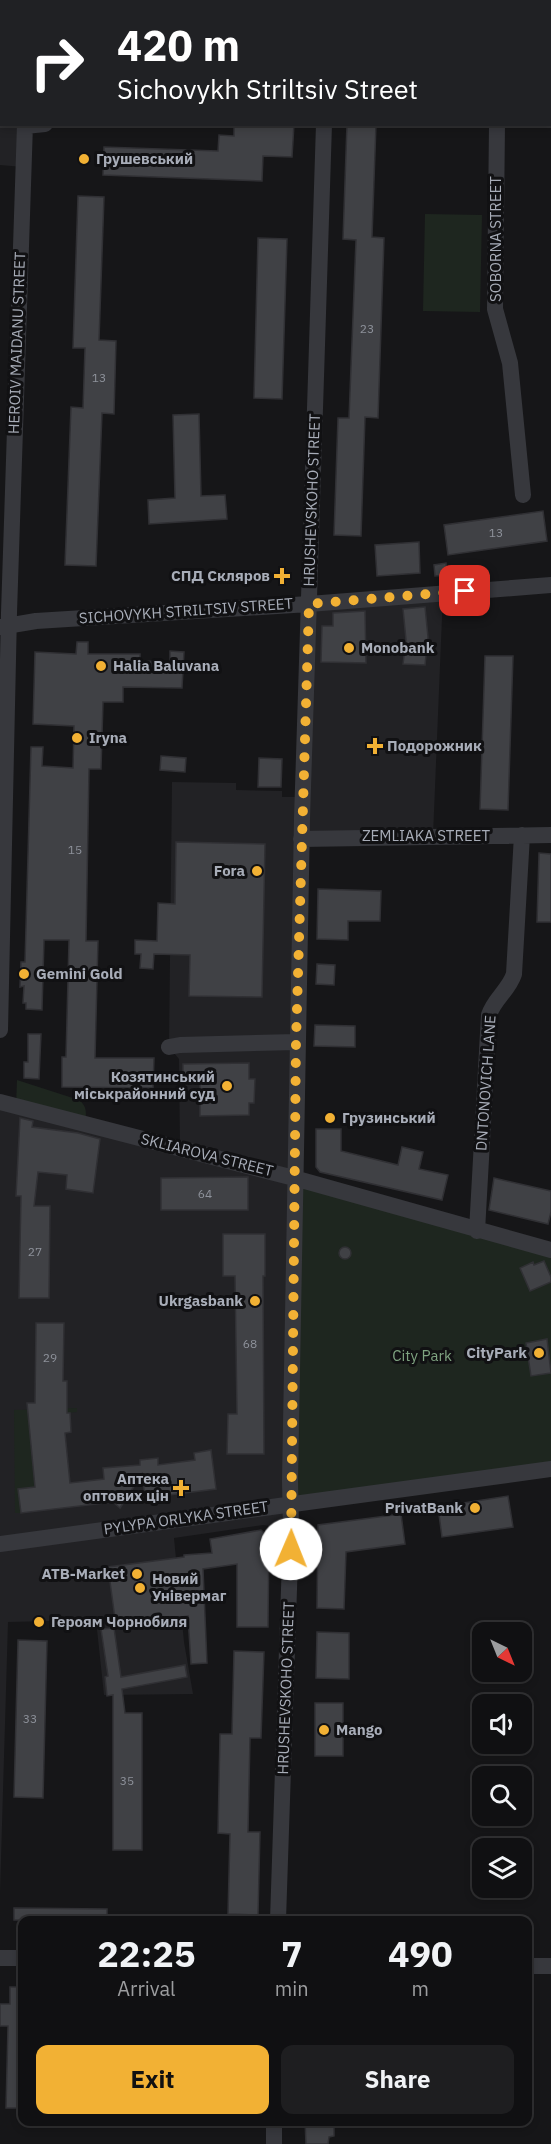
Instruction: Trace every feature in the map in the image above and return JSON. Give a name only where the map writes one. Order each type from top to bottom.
[{"type":"street","name":"HEROIV MAIDANU STREET","points":[[0,1030],[4,626],[25,126]]},
{"type":"street","name":"HRUSHEVSKOHO STREET","points":[[278,1916],[291,1504],[296,1042],[301,838],[324,126]]},
{"type":"street","name":"SOBORNA STREET","points":[[497,126],[495,309],[510,363],[524,495]]},
{"type":"street","name":"SICHOVYKH STRILTSIV STREET","points":[[4,626],[36,621],[309,604],[551,585]]},
{"type":"street","name":"DNTONOVICH LANE","points":[[477,1231],[489,1015],[514,974],[522,835]]},
{"type":"street","name":"ZEMLIAKA STREET","points":[[301,838],[551,835]]},
{"type":"street","points":[[169,1047],[296,1042]]},
{"type":"street","name":"SKLIAROVA STREET","points":[[0,1102],[294,1178],[551,1250]]},
{"type":"street","name":"PYLYPA ORLYKA STREET","points":[[0,1544],[551,1469]]},
{"type":"street","points":[[0,1958],[18,1958]]},
{"type":"street","points":[[532,1966],[551,1966]]},
{"type":"street","points":[[274,2126],[274,2144]]},
{"type":"shaded area","points":[[0,126],[25,126],[23,167],[0,165]]},
{"type":"shaded area","points":[[443,593],[433,836],[302,839],[291,1529],[263,1525],[174,1538],[184,1642],[193,1694],[104,1695],[96,1620],[8,1622],[0,1893],[0,1102],[180,1148],[179,1059],[169,1047],[172,782],[236,783],[236,790],[282,791],[282,797],[302,797],[309,604]]},
{"type":"green space","points":[[425,214],[482,215],[480,312],[423,311]]},
{"type":"green space","points":[[17,1080],[79,1100],[85,1108],[85,1124],[16,1107]]},
{"type":"green space","name":"City Park","points":[[294,1178],[551,1250],[551,1469],[291,1504]]},
{"type":"green space","points":[[77,1408],[77,1412],[28,1417],[35,1487],[18,1489],[21,1513],[15,1513],[14,1410]]},
{"type":"building","points":[[234,126],[294,126],[292,157],[263,156],[262,181],[103,175],[104,147],[218,151],[219,135],[234,136]]},
{"type":"building","points":[[347,126],[376,126],[372,237],[384,238],[378,418],[365,417],[361,536],[334,535],[338,418],[349,418],[356,240],[343,239]]},
{"type":"building","points":[[78,196],[104,197],[99,340],[116,341],[114,414],[102,413],[96,566],[65,565],[71,407],[83,408],[85,348],[73,348]]},
{"type":"building","points":[[258,238],[287,239],[282,399],[254,398]]},
{"type":"building","points":[[199,414],[201,496],[225,495],[227,519],[149,524],[148,500],[175,498],[173,415]]},
{"type":"building","points":[[543,511],[547,541],[448,555],[444,525]]},
{"type":"building","points":[[419,542],[420,573],[377,576],[375,545]]},
{"type":"building","points":[[446,563],[447,575],[435,576],[434,565]]},
{"type":"building","points":[[425,607],[428,637],[425,665],[403,664],[406,640],[403,609]]},
{"type":"building","points":[[365,611],[366,663],[321,662],[322,626],[333,626],[333,613]]},
{"type":"building","points":[[77,642],[88,642],[88,654],[140,654],[140,661],[170,662],[170,651],[184,652],[182,688],[123,687],[123,702],[103,702],[101,769],[89,769],[86,941],[98,941],[95,1058],[154,1058],[153,1088],[62,1087],[62,1057],[66,1057],[69,940],[44,940],[42,1010],[26,1009],[26,1003],[23,1003],[24,986],[20,987],[21,962],[25,962],[31,747],[43,747],[42,766],[73,768],[74,726],[33,724],[35,652],[76,654]]},
{"type":"building","points":[[485,656],[513,656],[508,810],[480,809]]},
{"type":"building","points":[[161,756],[186,758],[185,772],[160,770]]},
{"type":"building","points":[[259,758],[282,759],[281,787],[258,787]]},
{"type":"building","points":[[176,842],[265,844],[262,997],[189,996],[190,955],[154,954],[153,969],[140,968],[141,954],[135,954],[135,940],[157,941],[158,903],[175,904]]},
{"type":"building","points":[[539,853],[551,854],[551,922],[537,922]]},
{"type":"building","points":[[318,889],[381,891],[380,921],[348,921],[348,940],[317,939]]},
{"type":"building","points":[[317,964],[335,965],[334,985],[316,984]]},
{"type":"building","points":[[315,1025],[355,1026],[355,1047],[314,1046]]},
{"type":"building","points":[[28,1034],[41,1034],[39,1079],[24,1078],[24,1062],[28,1062]]},
{"type":"building","name":"Козятинський міськрайонний суд","points":[[249,1063],[249,1079],[255,1079],[254,1103],[249,1103],[249,1115],[200,1116],[200,1081],[183,1081],[183,1064]]},
{"type":"building","points":[[20,1118],[33,1121],[32,1127],[78,1133],[100,1139],[93,1193],[66,1189],[67,1175],[38,1172],[34,1206],[50,1206],[49,1298],[19,1298],[21,1196],[16,1196]]},
{"type":"building","points":[[316,1129],[341,1129],[341,1151],[398,1165],[402,1147],[423,1152],[419,1169],[448,1175],[442,1200],[320,1172],[316,1167]]},
{"type":"building","points":[[248,1177],[248,1210],[161,1210],[161,1178]]},
{"type":"building","points":[[494,1178],[551,1191],[551,1212],[548,1224],[489,1210]]},
{"type":"building","points":[[223,1234],[265,1234],[265,1276],[263,1276],[264,1454],[227,1454],[228,1414],[237,1414],[235,1276],[223,1276]]},
{"type":"building","points":[[347,1247],[351,1253],[347,1259],[343,1259],[339,1251]]},
{"type":"building","points":[[544,1261],[551,1282],[530,1291],[520,1268],[533,1262],[534,1265]]},
{"type":"building","points":[[36,1323],[64,1323],[63,1381],[67,1381],[67,1413],[70,1413],[71,1432],[65,1433],[70,1483],[104,1479],[103,1468],[140,1465],[140,1460],[158,1458],[158,1465],[195,1460],[194,1453],[211,1450],[216,1489],[145,1498],[142,1474],[120,1508],[113,1502],[21,1513],[18,1489],[35,1487],[27,1403],[35,1403]]},
{"type":"building","name":"CityPark","points":[[547,1339],[551,1373],[531,1376],[526,1343]]},
{"type":"building","points":[[508,1496],[513,1527],[442,1537],[438,1507]]},
{"type":"building","points":[[401,1514],[405,1544],[346,1552],[344,1609],[317,1608],[318,1525]]},
{"type":"building","points":[[261,1530],[269,1537],[268,1627],[237,1627],[237,1564],[203,1569],[207,1663],[191,1664],[188,1616],[116,1626],[108,1567],[212,1553],[210,1539]]},
{"type":"building","points":[[114,1628],[121,1677],[185,1665],[187,1677],[122,1689],[125,1713],[142,1713],[142,1850],[113,1850],[113,1695],[107,1696],[105,1677],[108,1676],[101,1629]]},
{"type":"building","points":[[317,1632],[349,1633],[349,1679],[316,1678]]},
{"type":"building","points":[[18,1640],[47,1641],[43,1798],[14,1797]]},
{"type":"building","points":[[234,1651],[264,1652],[261,1738],[250,1738],[248,1832],[260,1832],[258,1915],[228,1914],[230,1834],[218,1833],[220,1734],[232,1734]]},
{"type":"building","points":[[315,1703],[343,1703],[343,1756],[315,1756]]},
{"type":"building","points":[[14,1908],[107,1909],[107,1916],[18,1916],[18,1920],[14,1920]]},
{"type":"building","points":[[10,1987],[18,1987],[18,2108],[6,2108],[8,2026],[0,2026],[0,2004],[10,2004]]},
{"type":"building","points":[[305,2126],[334,2126],[334,2136],[329,2137],[328,2144],[306,2144]]},
{"type":"place","name":"Грушевський","points":[[84,159]]},
{"type":"place","name":"СПД Скляров","points":[[282,576]]},
{"type":"place","name":"Monobank","points":[[349,648]]},
{"type":"place","name":"Halia Baluvana","points":[[101,666]]},
{"type":"place","name":"Iryna","points":[[77,738]]},
{"type":"place","name":"Подорожник","points":[[375,746]]},
{"type":"place","name":"Fora","points":[[257,871]]},
{"type":"place","name":"Gemini Gold","points":[[24,974]]},
{"type":"place","name":"Козятинський міськрайонний суд","points":[[227,1086]]},
{"type":"place","name":"Грузинський","points":[[330,1118]]},
{"type":"place","name":"Ukrgasbank","points":[[255,1301]]},
{"type":"place","name":"CityPark","points":[[539,1353]]},
{"type":"place","name":"Аптека оптових цін","points":[[181,1488]]},
{"type":"place","name":"PrivatBank","points":[[475,1508]]},
{"type":"place","name":"ATB-Market","points":[[137,1574]]},
{"type":"place","name":"Новий Універмаг","points":[[140,1588]]},
{"type":"place","name":"Героям Чорнобиля","points":[[39,1622]]},
{"type":"place","name":"Mango","points":[[324,1730]]},
{"type":"route","points":[[291,1549],[296,1042],[309,604],[465,591]]}]
